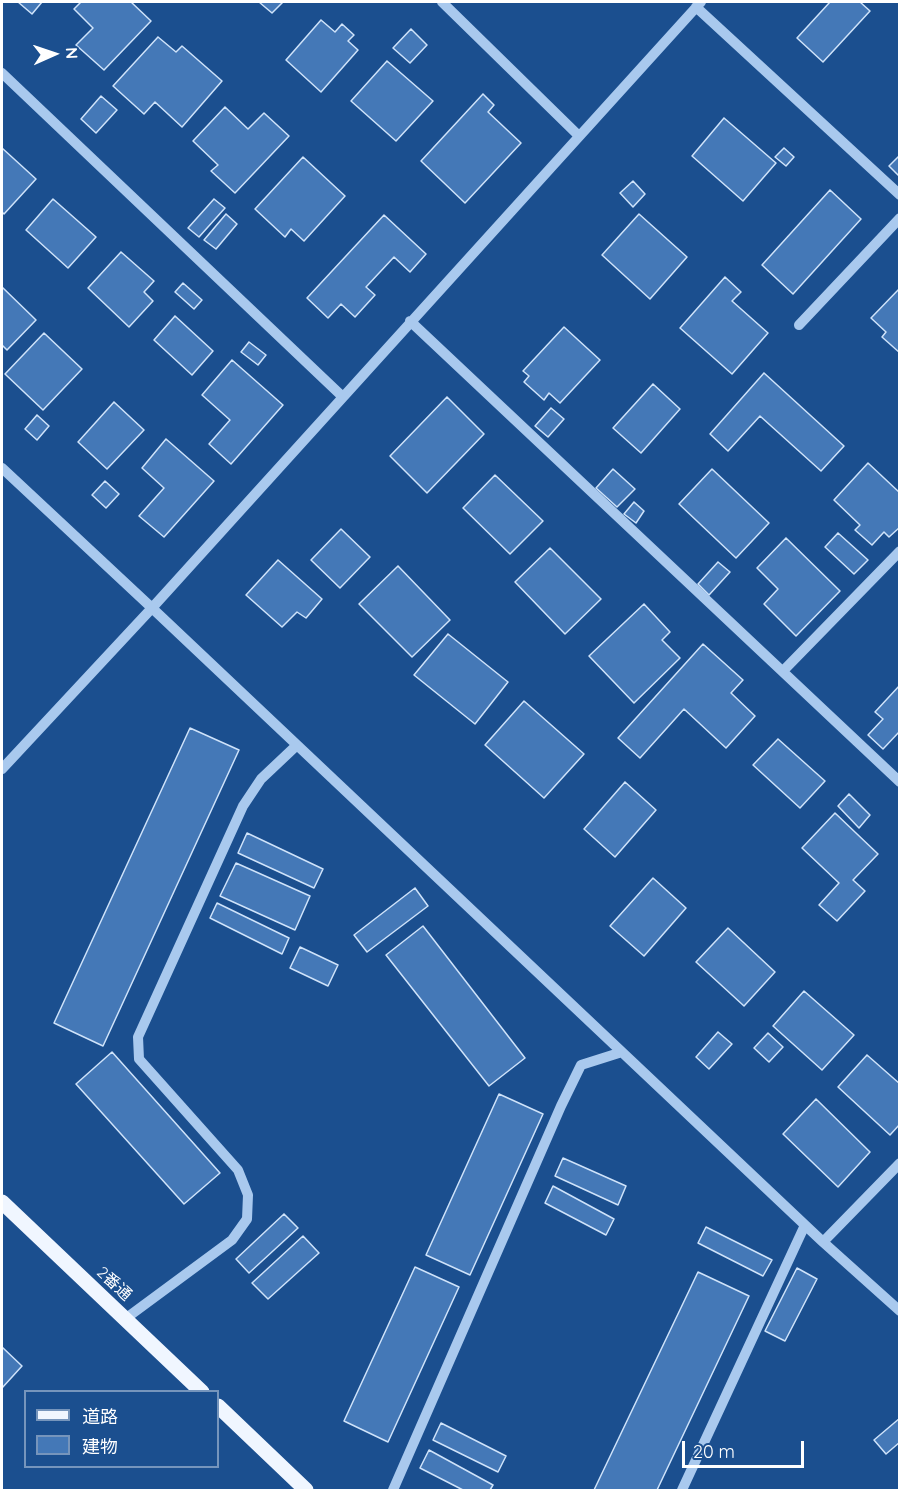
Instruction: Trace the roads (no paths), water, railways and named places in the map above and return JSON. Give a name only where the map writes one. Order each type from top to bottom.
[{"type":"main road","name":"2番通","points":[[2,1202],[200,1390]]},
{"type":"main road","points":[[219,1407],[306,1491]]},
{"type":"street","points":[[442,2],[578,135]]},
{"type":"street","points":[[2,769],[152,608],[698,4],[900,195]]},
{"type":"street","points":[[2,73],[342,396]]},
{"type":"street","points":[[799,325],[900,218]]},
{"type":"street","points":[[410,321],[900,782]]},
{"type":"street","points":[[2,468],[823,1242],[900,1311]]},
{"type":"street","points":[[783,671],[900,551]]},
{"type":"street","points":[[125,1319],[232,1240],[247,1219],[248,1195],[238,1170],[139,1059],[138,1037],[243,806],[261,779],[297,745]]},
{"type":"street","points":[[393,1491],[581,1065],[622,1052]]},
{"type":"street","points":[[823,1242],[900,1163]]},
{"type":"street","points":[[682,1491],[805,1225]]}]
